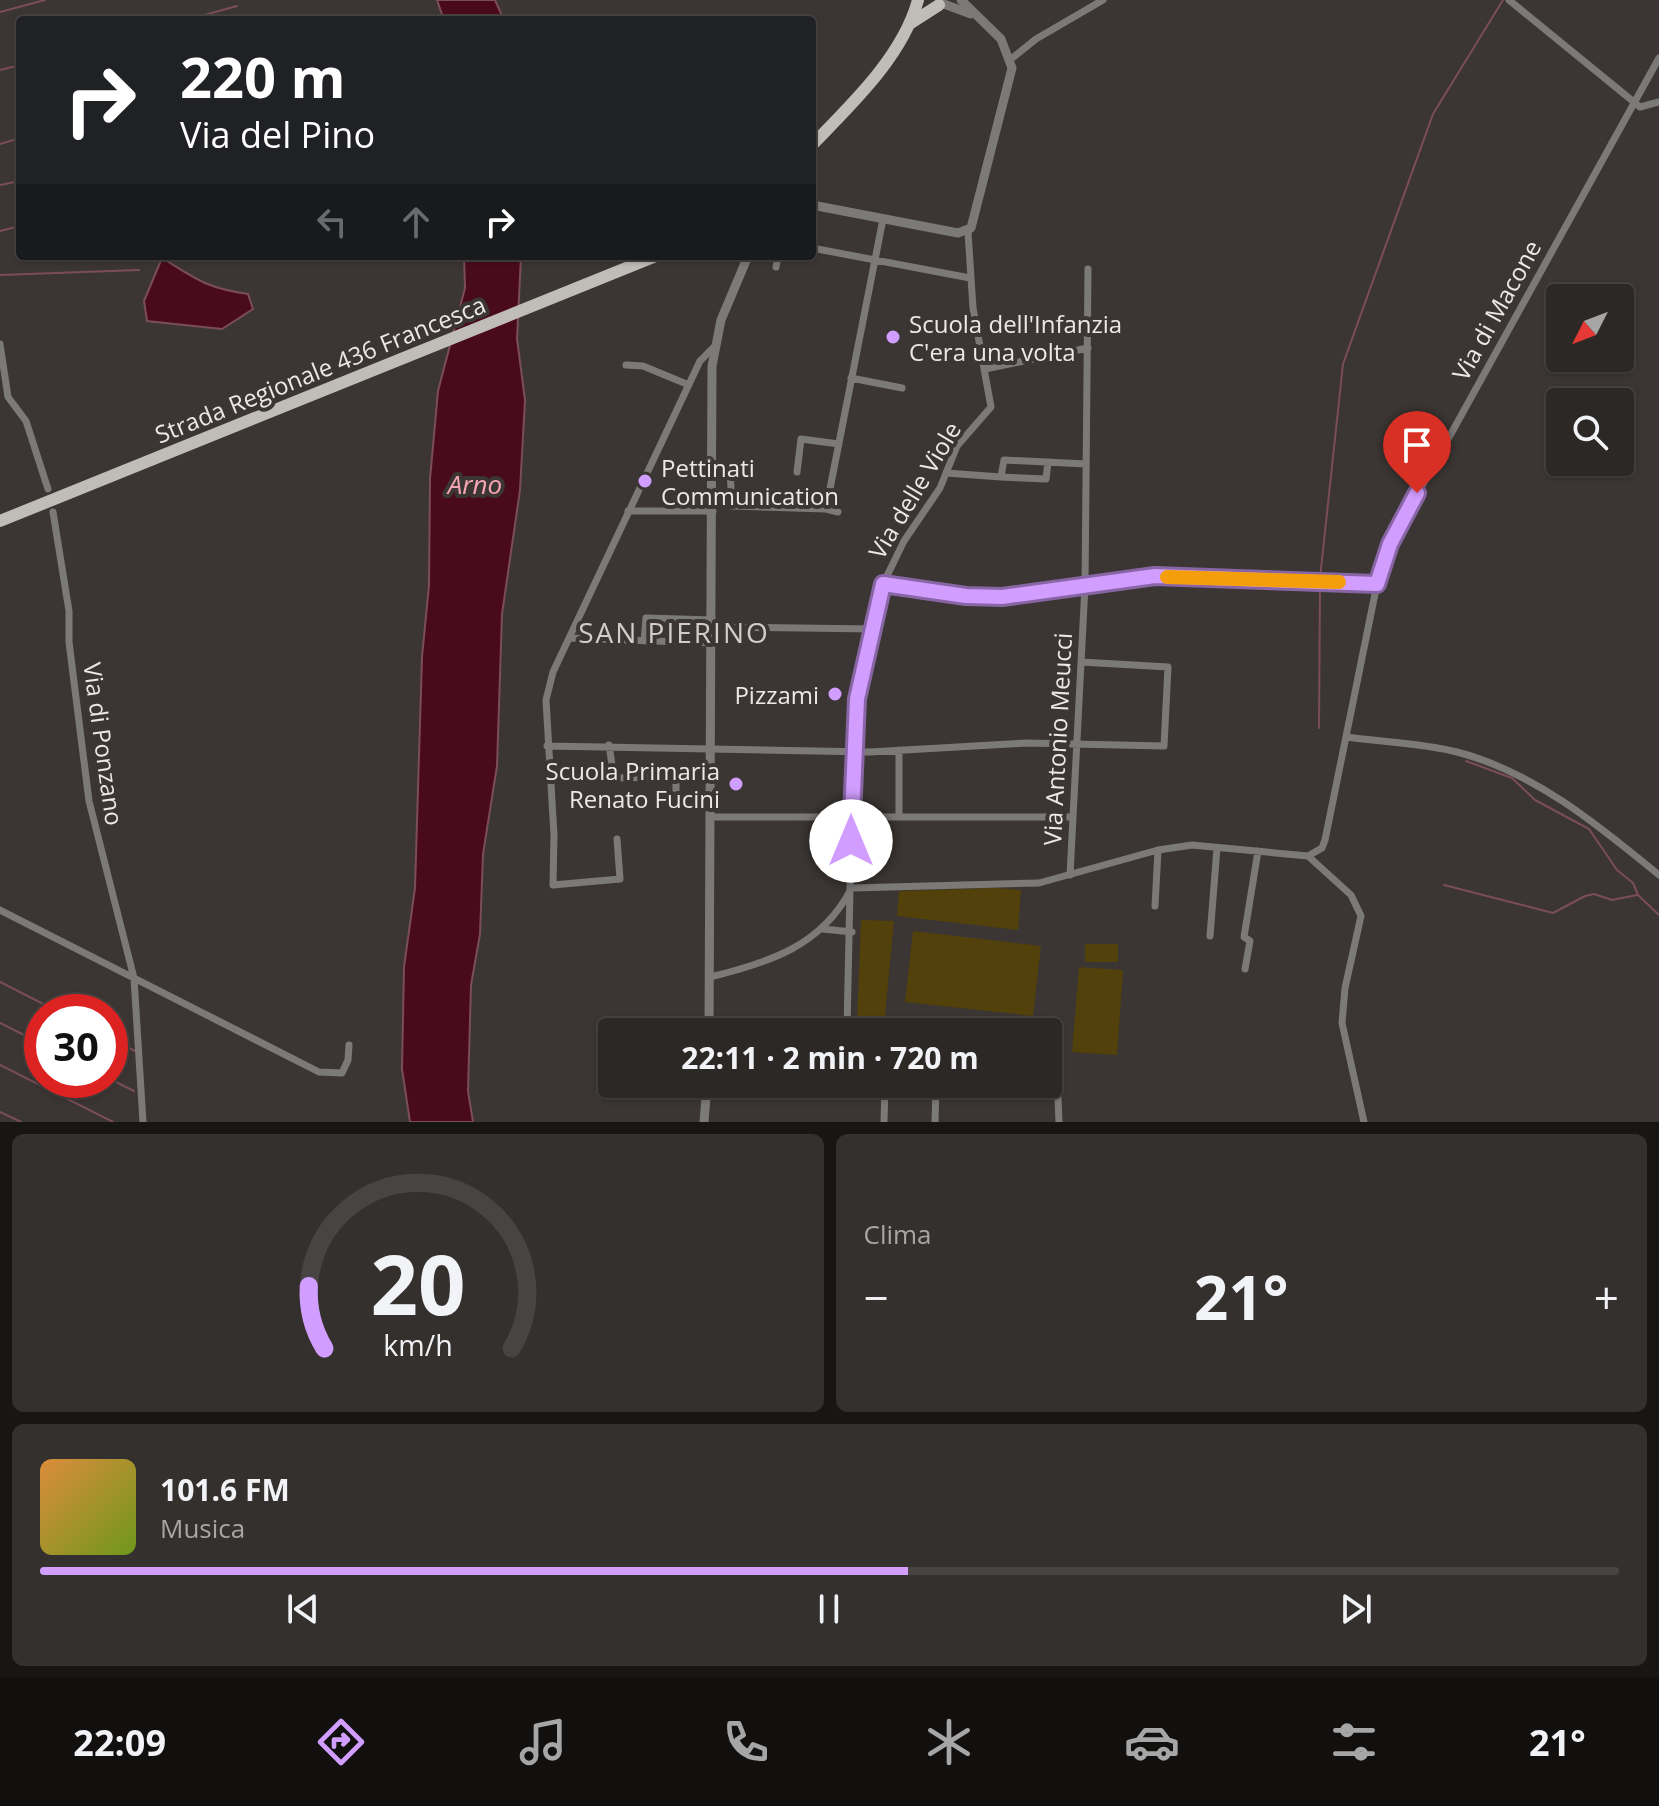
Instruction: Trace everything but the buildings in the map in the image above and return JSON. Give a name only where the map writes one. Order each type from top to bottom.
[{"type":"main road","points":[[816,141],[875,75],[909,25],[918,0]]},
{"type":"main road","points":[[909,25],[940,2]]},
{"type":"main road","name":"Strada Regionale 436 Francesca","points":[[0,521],[646,260]]},
{"type":"street","points":[[961,0],[1001,39],[1011,59],[1036,39],[1103,0]]},
{"type":"street","points":[[1509,0],[1640,107],[1659,103]]},
{"type":"street","points":[[940,2],[978,17]]},
{"type":"street","name":"Via di Macone","points":[[1308,856],[1322,848],[1325,840],[1377,584],[1390,544],[1659,58]]},
{"type":"street","name":"Via delle Viole","points":[[848,1018],[852,932],[851,817],[857,699],[883,584],[946,473],[957,446],[991,407],[970,278],[968,232],[1011,78],[1011,59]]},
{"type":"street","points":[[816,206],[968,232]]},
{"type":"street","points":[[826,509],[883,219]]},
{"type":"street","points":[[816,249],[970,278]]},
{"type":"street","points":[[709,1018],[714,347],[724,310],[746,260]]},
{"type":"street","points":[[776,267],[777,260]]},
{"type":"street","name":"Via Antonio Meucci","points":[[1070,875],[1085,586],[1088,269]]},
{"type":"street","points":[[0,344],[8,397],[26,421],[48,489]]},
{"type":"street","points":[[617,839],[620,879],[553,885],[554,835],[546,700],[553,672],[628,511],[700,361],[714,347]]},
{"type":"street","points":[[985,369],[1088,348]]},
{"type":"street","points":[[626,365],[643,366],[689,385]]},
{"type":"street","points":[[851,378],[902,388]]},
{"type":"street","points":[[797,472],[801,439],[839,444]]},
{"type":"street","points":[[1001,477],[1004,460],[1086,464]]},
{"type":"street","points":[[946,473],[1046,479],[1048,462]]},
{"type":"street","points":[[730,470],[732,506],[838,512]]},
{"type":"street","points":[[628,511],[713,511]]},
{"type":"street","name":"Via di Ponzano","points":[[53,512],[69,611],[69,642],[89,801],[134,978],[143,1122]]},
{"type":"street","points":[[883,584],[966,596],[1002,597],[1155,576],[1377,584]]},
{"type":"street","points":[[644,641],[646,618],[712,624],[875,629]]},
{"type":"street","points":[[570,638],[711,643]]},
{"type":"street","points":[[547,746],[853,751],[1027,743],[1164,746],[1168,667],[1081,662]]},
{"type":"street","points":[[1347,737],[1455,751],[1500,767],[1592,820],[1659,875]]},
{"type":"street","points":[[609,745],[614,778],[676,777],[676,805]]},
{"type":"street","points":[[899,750],[899,817]]},
{"type":"street","points":[[710,817],[1073,817]]},
{"type":"street","points":[[710,977],[767,963],[823,929],[852,888],[1024,884],[1070,875],[1158,850],[1192,845],[1308,856],[1351,895],[1361,916],[1345,988],[1342,1023],[1364,1122]]},
{"type":"street","points":[[1210,936],[1217,848]]},
{"type":"street","points":[[1155,906],[1158,850]]},
{"type":"street","points":[[1245,969],[1250,941],[1244,937],[1258,851]]},
{"type":"street","points":[[0,910],[319,1072],[342,1073],[348,1060],[349,1045]]},
{"type":"street","points":[[823,929],[852,932]]},
{"type":"street","points":[[704,1122],[706,1098]]},
{"type":"street","points":[[884,1122],[885,1098]]},
{"type":"street","points":[[935,1122],[936,1098]]},
{"type":"street","points":[[1058,1098],[1059,1122]]},
{"type":"shaded area","points":[[1021,890],[1018,930],[897,916],[899,891]]},
{"type":"shaded area","points":[[861,920],[894,921],[885,1018],[857,1018]]},
{"type":"shaded area","points":[[913,931],[1041,946],[1033,1016],[905,1002]]},
{"type":"shaded area","points":[[1085,944],[1118,944],[1118,962],[1085,962]]},
{"type":"shaded area","points":[[1079,967],[1123,970],[1117,1055],[1072,1052]]},
{"type":"water","points":[[437,0],[495,0],[502,16],[443,16]]},
{"type":"water","points":[[161,260],[165,260],[202,282],[248,294],[253,309],[222,329],[147,321],[144,301]]},
{"type":"water","name":"Arno","points":[[464,260],[521,260],[517,339],[525,400],[520,490],[502,614],[497,766],[483,854],[480,934],[471,985],[468,1091],[473,1122],[410,1122],[402,1069],[404,967],[415,888],[422,657],[429,585],[430,479],[438,391],[465,288]]},
{"type":"waterway","points":[[0,12],[45,0]]},
{"type":"waterway","points":[[1320,578],[1343,364],[1433,114],[1503,0]]},
{"type":"waterway","points":[[201,16],[237,6]]},
{"type":"waterway","points":[[0,70],[16,66]]},
{"type":"waterway","points":[[0,144],[16,139]]},
{"type":"waterway","points":[[0,185],[16,182]]},
{"type":"waterway","points":[[0,231],[16,227]]},
{"type":"waterway","points":[[0,275],[139,270]]},
{"type":"waterway","points":[[1319,728],[1320,585]]},
{"type":"waterway","points":[[1466,761],[1512,778],[1535,800],[1589,829],[1617,870],[1633,883],[1638,895],[1659,915]]},
{"type":"waterway","points":[[1444,885],[1553,913],[1594,894],[1612,900],[1637,895]]},
{"type":"waterway","points":[[0,982],[24,994]]},
{"type":"waterway","points":[[0,1023],[24,1035]]},
{"type":"waterway","points":[[128,1047],[135,1051]]},
{"type":"waterway","points":[[0,1065],[113,1122]]},
{"type":"waterway","points":[[128,1088],[134,1091]]},
{"type":"waterway","points":[[0,1112],[21,1122]]},
{"type":"slow traffic","points":[[1167,577],[1339,582]]},
{"type":"place","name":"Scuola dell'Infanzia C'era una volta","points":[[893,337]]},
{"type":"place","name":"Pettinati Communication","points":[[645,481]]},
{"type":"place","name":"Pizzami","points":[[835,694]]},
{"type":"place","name":"Scuola Primaria Renato Fucini","points":[[736,784]]},
{"type":"district","name":"SAN PIERINO","points":[[674,632]]},
{"type":"route","points":[[851,841],[857,699],[883,584],[966,596],[1002,597],[1155,576],[1377,584],[1390,544],[1417,493]]}]
